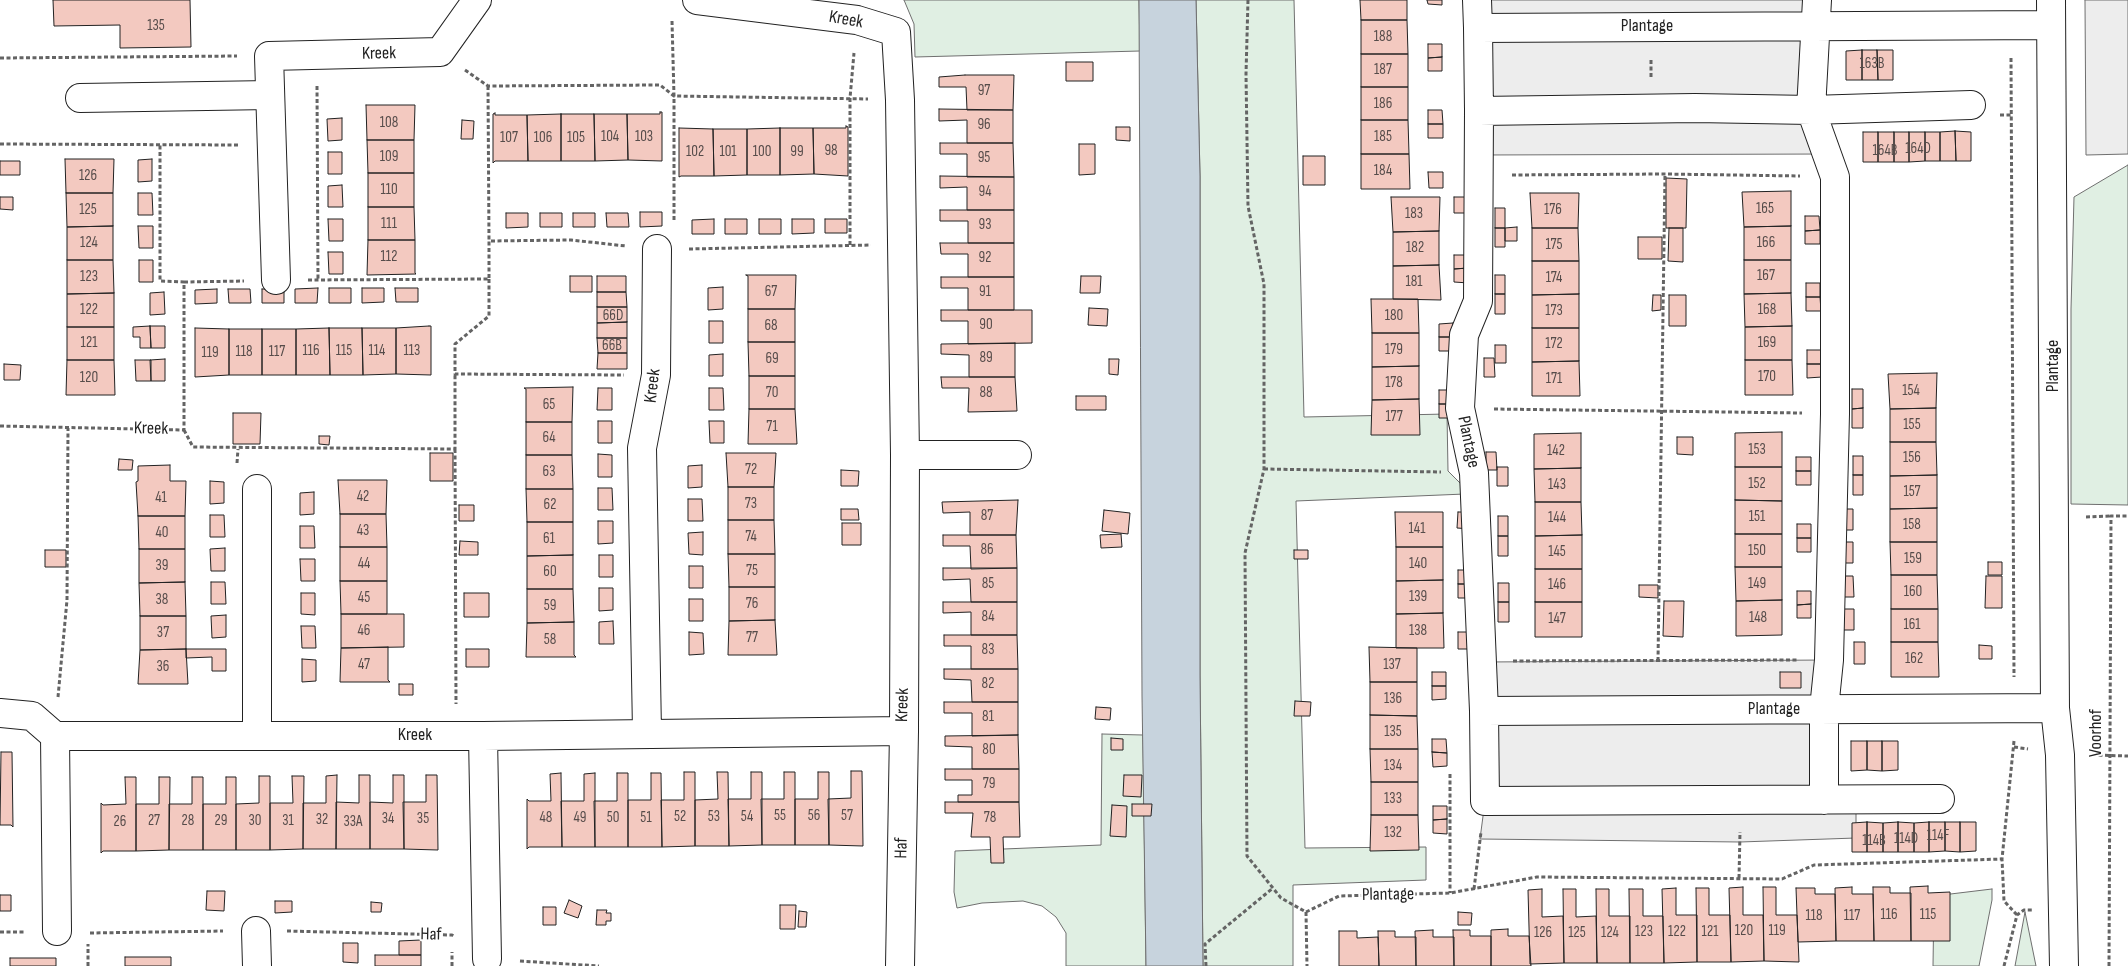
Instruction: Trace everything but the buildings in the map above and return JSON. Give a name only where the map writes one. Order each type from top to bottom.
[{"type":"street","points":[[440,52],[477,0]]},
{"type":"street","name":"Kreek","points":[[55,736],[483,736],[647,732],[904,731],[905,455],[900,100],[896,32],[857,20],[697,0]]},
{"type":"street","name":"Plantage","points":[[1477,0],[1479,111],[1478,301],[1464,335],[1460,408],[1474,473],[1484,711],[1485,801]]},
{"type":"street","name":"Plantage","points":[[1818,0],[1811,110],[1835,176],[1835,414],[1830,660],[1824,709],[1824,800]]},
{"type":"street","name":"Plantage","points":[[1478,28],[1642,26],[1816,27],[2011,24],[2051,12],[2055,708],[2060,754],[2064,966]]},
{"type":"street","name":"Kreek","points":[[270,56],[440,52]]},
{"type":"street","points":[[270,56],[276,280]]},
{"type":"street","points":[[80,98],[270,94]]},
{"type":"street","points":[[1479,111],[1695,108],[1811,110],[1971,105]]},
{"type":"street","name":"Kreek","points":[[647,732],[642,448],[656,375],[665,249]]},
{"type":"street","points":[[905,455],[1017,455]]},
{"type":"street","points":[[256,736],[257,489]]},
{"type":"street","name":"Plantage","points":[[1484,711],[2055,708]]},
{"type":"street","points":[[0,713],[32,716],[55,736],[57,931]]},
{"type":"street","name":"Haf","points":[[900,966],[904,731]]},
{"type":"street","points":[[483,736],[487,959]]},
{"type":"street","points":[[1485,801],[1940,799]]},
{"type":"street","points":[[256,931],[257,966]]},
{"type":"path","points":[[1248,0],[1246,74],[1248,206],[1264,284],[1264,469],[1245,553],[1247,856],[1281,898],[1306,912],[1307,966]]},
{"type":"path","points":[[665,249],[674,96],[672,19]]},
{"type":"path","points":[[850,245],[850,98],[857,20]]},
{"type":"path","points":[[2011,24],[2014,747],[2002,859],[2004,901],[2017,915]]},
{"type":"path","points":[[440,52],[488,86],[660,85],[674,96],[900,100]]},
{"type":"path","points":[[317,55],[318,280]]},
{"type":"path","points":[[0,58],[270,56]]},
{"type":"path","points":[[456,735],[455,344],[489,316],[488,86]]},
{"type":"path","points":[[0,144],[271,145]]},
{"type":"path","points":[[160,145],[160,281],[489,279]]},
{"type":"path","points":[[1658,661],[1665,174]]},
{"type":"path","points":[[1479,176],[1665,174],[1835,176]]},
{"type":"path","points":[[490,241],[571,240],[665,249],[901,245]]},
{"type":"path","name":"Kreek","points":[[0,426],[184,430],[184,282]]},
{"type":"path","points":[[456,374],[656,375]]},
{"type":"path","points":[[1460,408],[1835,414]]},
{"type":"path","points":[[55,736],[67,600],[68,428]]},
{"type":"path","points":[[184,430],[193,448],[455,449]]},
{"type":"path","points":[[1264,469],[1474,473]]},
{"type":"path","name":"Voorhof","points":[[2110,966],[2111,516],[2128,516]]},
{"type":"path","points":[[1739,878],[1740,800]]},
{"type":"path","points":[[1474,889],[1485,801]]},
{"type":"path","name":"Plantage","points":[[1306,912],[1339,896],[1450,893],[1536,877],[1782,879],[1814,864],[2002,859]]},
{"type":"path","points":[[1206,966],[1205,944],[1273,888]]},
{"type":"path","points":[[2004,966],[2017,915],[2024,910],[2062,910]]},
{"type":"path","points":[[0,932],[57,931]]},
{"type":"path","name":"Haf","points":[[88,966],[88,933],[256,931],[452,935],[487,959]]},
{"type":"path","points":[[487,959],[599,966]]},
{"type":"green space","points":[[904,0],[1139,0],[1140,51],[915,57],[914,24]]},
{"type":"green space","points":[[1196,0],[1294,0],[1304,417],[1447,414],[1448,471],[1465,488],[1465,494],[1296,501],[1305,848],[1426,847],[1426,880],[1293,885],[1293,966],[1203,966],[1200,675],[1200,176]]},
{"type":"green space","points":[[2128,165],[2128,505],[2071,504],[2071,309],[2074,197]]},
{"type":"green space","points":[[1102,734],[1143,735],[1146,966],[1066,966],[1066,933],[1056,917],[1042,906],[1023,901],[982,903],[957,908],[954,892],[955,851],[1101,845]]},
{"type":"green space","points":[[1992,889],[1992,900],[1979,966],[1933,966],[1934,896]]},
{"type":"green space","points":[[2025,912],[2036,966],[2015,966]]},
{"type":"shaded area","points":[[1139,0],[1196,0],[1200,176],[1200,675],[1203,966],[1146,966],[1142,696]]},
{"type":"shaded area","points":[[1477,0],[1817,0],[1827,154],[1479,155]]},
{"type":"shaded area","points":[[2085,0],[2128,0],[2128,154],[2086,155]]},
{"type":"shaded area","points":[[1829,660],[1824,799],[1856,810],[1856,838],[1740,842],[1480,839],[1485,801],[1483,662]]}]
